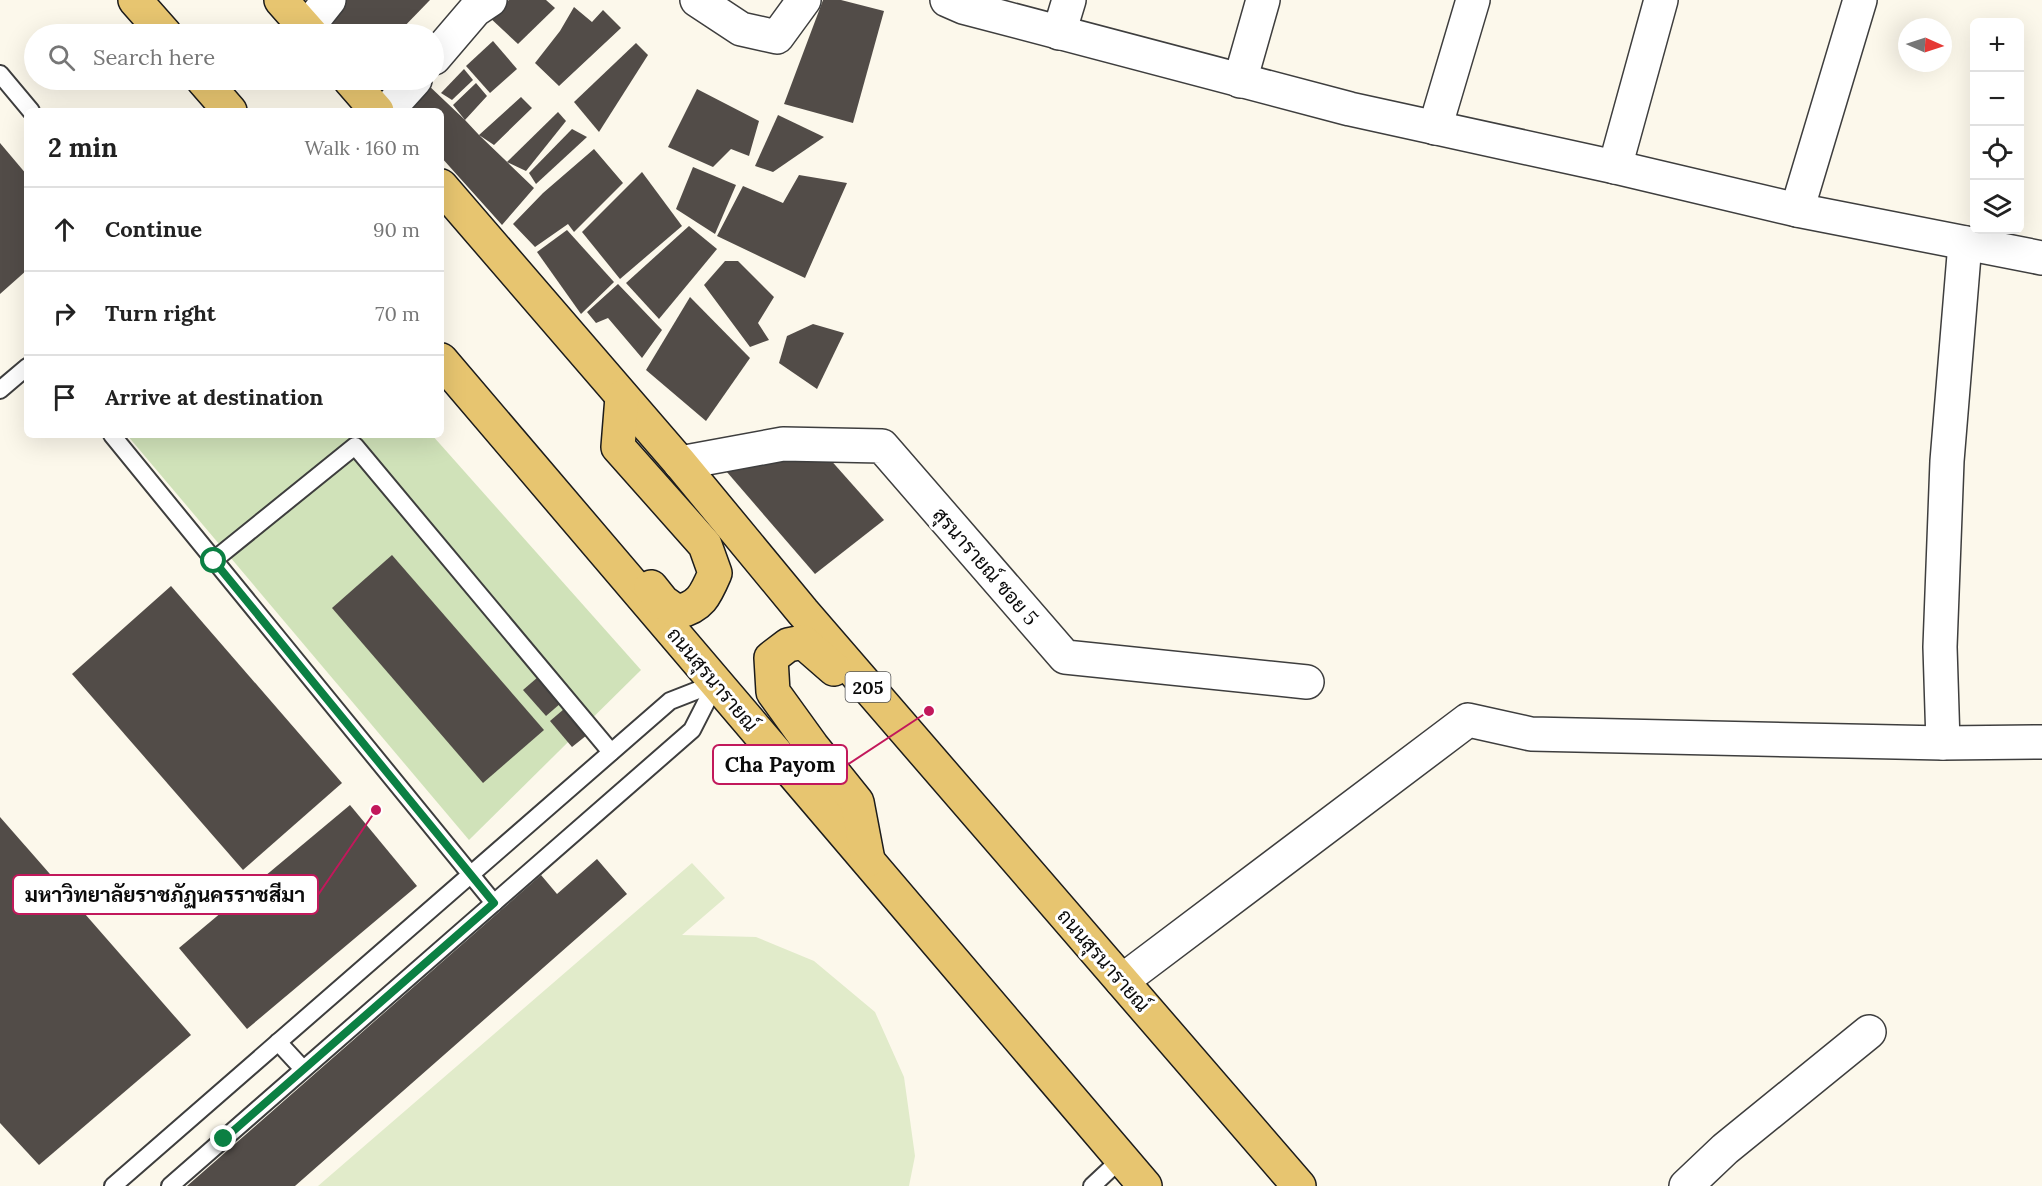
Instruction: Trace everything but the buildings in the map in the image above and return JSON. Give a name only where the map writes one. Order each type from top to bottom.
[{"type":"main road","points":[[135,0],[156,24]]},
{"type":"main road","points":[[281,0],[302,24]]},
{"type":"main road","points":[[212,90],[227,108]]},
{"type":"main road","points":[[359,90],[374,108]]},
{"type":"main road","name":"ถนนสุรนารายณ์","points":[[444,189],[680,463],[803,612],[1299,1186]]},
{"type":"main road","name":"ถนนสุรนารายณ์","points":[[444,364],[1145,1186]]},
{"type":"main road","name":"ถนนสุรนารายณ์","points":[[558,497],[643,577],[663,602],[677,612],[690,609],[704,597],[716,573],[705,545],[618,447],[622,397]]},
{"type":"main road","name":"ถนนสุรนารายณ์","points":[[868,862],[857,802],[773,692],[771,658],[788,645],[803,642],[909,735]]},
{"type":"street","points":[[314,24],[329,0]]},
{"type":"street","points":[[444,46],[475,10],[490,0]]},
{"type":"street","points":[[697,0],[741,29],[777,37],[804,0]]},
{"type":"street","points":[[947,0],[963,7],[1059,33],[1350,109],[1615,167],[1797,210],[2042,258]]},
{"type":"street","points":[[1059,33],[1069,0]]},
{"type":"street","points":[[1240,81],[1263,0]]},
{"type":"street","points":[[1435,128],[1473,0]]},
{"type":"street","points":[[1615,167],[1661,0]]},
{"type":"street","points":[[1797,210],[1860,0]]},
{"type":"street","points":[[390,108],[406,90]]},
{"type":"street","points":[[1943,743],[1940,647],[1947,461],[1965,243]]},
{"type":"street","name":"สุรนารายณ์ ซอย 5","points":[[680,463],[783,444],[882,446],[1065,657],[1307,682]]},
{"type":"street","points":[[1122,981],[1468,720],[1532,734],[1943,743],[2042,742]]},
{"type":"street","points":[[1686,1186],[1725,1149],[1869,1032]]},
{"type":"lane","points":[[0,74],[28,108]]},
{"type":"lane","points":[[0,390],[24,370]]},
{"type":"lane","points":[[114,438],[494,903]]},
{"type":"lane","points":[[214,561],[355,446],[611,752]]},
{"type":"lane","points":[[113,1186],[670,701],[716,683]]},
{"type":"lane","points":[[170,1186],[692,730],[716,683]]},
{"type":"lane","points":[[278,1042],[303,1069]]},
{"type":"lane","points":[[1092,1186],[1122,1158]]},
{"type":"green space","points":[[130,438],[435,438],[641,670],[469,840]]},
{"type":"green space","points":[[692,863],[725,898],[682,935],[756,937],[814,961],[875,1012],[904,1077],[915,1156],[909,1186],[318,1186]]},
{"type":"place","name":"Cha Payom","points":[[929,711]]},
{"type":"place","name":"มหาวิทยาลัยราชภัฏนครราชสีมา","points":[[376,810]]},
{"type":"route","points":[[214,561],[494,903],[224,1139]]}]
